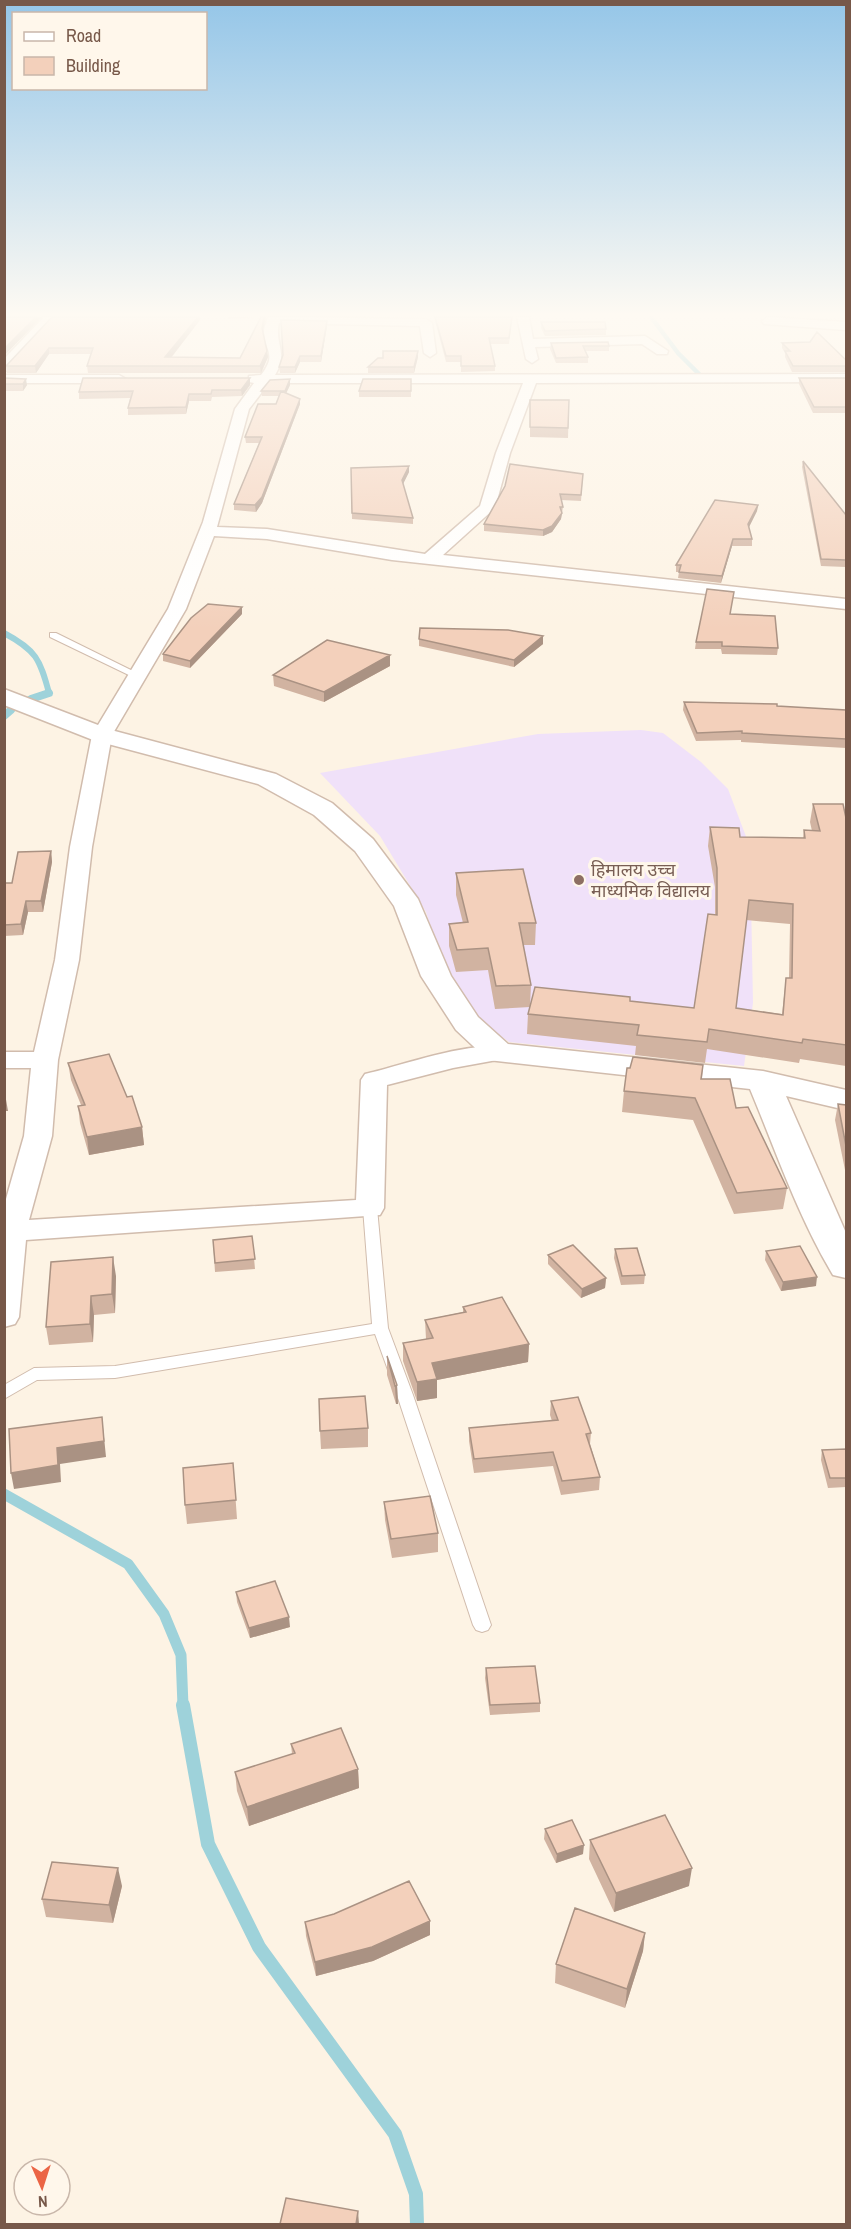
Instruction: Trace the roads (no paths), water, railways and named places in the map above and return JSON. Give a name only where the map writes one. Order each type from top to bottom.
[{"type":"street","points":[[4,1317],[12,1232],[38,1136],[45,1060],[67,960],[81,847],[102,735],[177,609],[208,531],[239,421]]},
{"type":"street","points":[[429,559],[487,508],[503,453],[516,421]]},
{"type":"street","points":[[208,531],[267,534],[429,559],[846,604]]},
{"type":"street","points":[[4,696],[102,735],[267,779],[323,809],[364,845],[408,905],[436,976],[467,1023],[499,1053]]},
{"type":"street","points":[[12,1232],[370,1208],[374,1080],[452,1060],[499,1053],[763,1080],[846,1100]]},
{"type":"street","points":[[4,1060],[45,1060]]},
{"type":"street","points":[[763,1080],[820,1216],[846,1266]]},
{"type":"lane","points":[[53,635],[138,676]]},
{"type":"lane","points":[[370,1208],[380,1328],[405,1395],[482,1625]]},
{"type":"lane","points":[[4,1393],[34,1374],[115,1372],[380,1328]]},
{"type":"waterway","points":[[4,633],[30,650],[43,672],[49,693]]},
{"type":"waterway","points":[[31,699],[49,693]]},
{"type":"waterway","points":[[45,694],[49,693]]},
{"type":"waterway","points":[[4,716],[11,710]]},
{"type":"waterway","points":[[4,1494],[128,1564],[164,1614],[181,1655],[183,1706]]},
{"type":"waterway","points":[[183,1705],[208,1844],[259,1947],[395,2134],[416,2194],[417,2224]]},
{"type":"place","name":"हिमालय उच्च माध्यमिक विद्यालय","points":[[579,880]]}]
